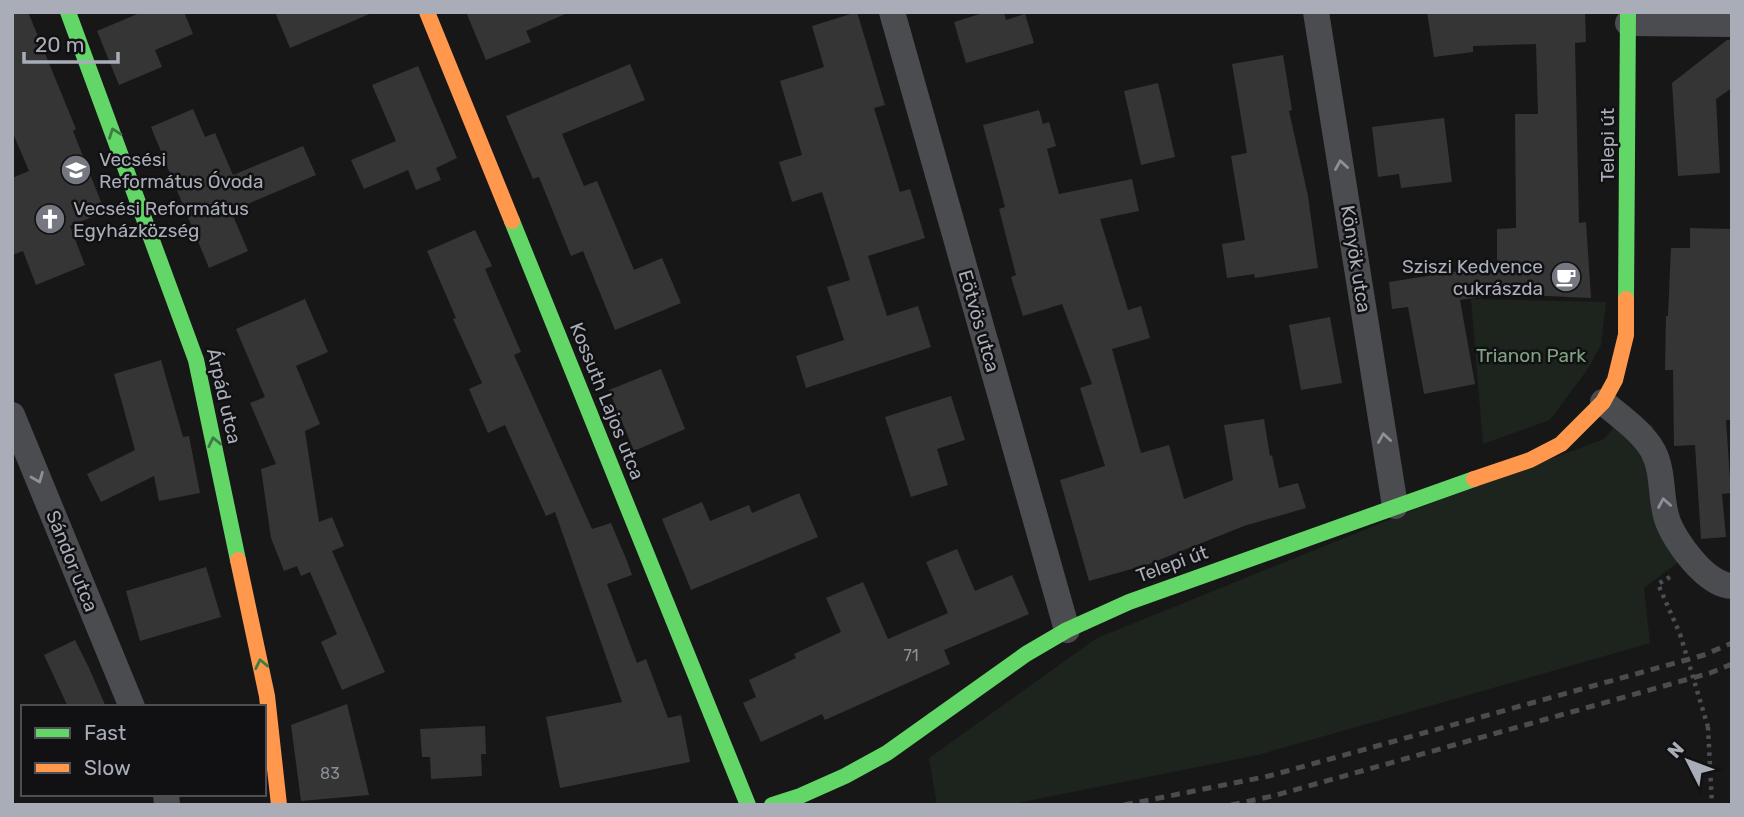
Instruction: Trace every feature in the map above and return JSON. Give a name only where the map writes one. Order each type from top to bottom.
[{"type":"street","name":"Árpád utca","points":[[68,12],[196,360],[267,696],[279,805]]},
{"type":"street","name":"Kossuth Lajos utca","points":[[427,12],[748,805]]},
{"type":"street","name":"Eötvös utca","points":[[892,12],[1067,630]]},
{"type":"street","name":"Könyök utca","points":[[1316,12],[1395,506]]},
{"type":"street","name":"Telepi út","points":[[772,805],[823,786],[887,752],[1026,654],[1067,630],[1129,602],[1530,460],[1561,444],[1603,402],[1622,360],[1626,335],[1628,18]]},
{"type":"street","points":[[1628,18],[1732,24]]},
{"type":"street","points":[[1603,402],[1641,436],[1653,451],[1667,521],[1694,564],[1724,586],[1732,586]]},
{"type":"street","name":"Sándor utca","points":[[12,415],[131,705]]},
{"type":"path","points":[[1676,574],[1658,584],[1680,635],[1708,727],[1712,805]]},
{"type":"green space","name":"Trianon Park","points":[[1471,299],[1606,302],[1601,345],[1587,370],[1550,420],[1483,444]]},
{"type":"green space","points":[[1629,410],[1653,426],[1680,561],[1644,588],[1650,643],[1258,755],[1007,805],[937,805],[929,758],[1097,638],[1421,507],[1604,439]]},
{"type":"building","points":[[12,12],[28,12],[76,129],[73,131],[105,212],[70,226],[85,265],[36,285],[23,251],[12,255],[12,178],[29,171],[12,131]]},
{"type":"building","points":[[142,12],[184,12],[193,34],[155,50],[162,67],[119,85],[97,31]]},
{"type":"building","points":[[275,12],[374,12],[290,48]]},
{"type":"building","points":[[466,12],[570,12],[526,31],[531,42],[486,60]]},
{"type":"building","points":[[857,12],[885,105],[874,108],[900,192],[910,189],[925,238],[868,256],[887,316],[918,306],[931,347],[806,388],[796,356],[844,340],[827,287],[850,280],[822,192],[792,202],[779,162],[802,155],[780,81],[824,67],[812,26]]},
{"type":"building","points":[[986,12],[1004,12],[1006,20],[1025,14],[1034,43],[966,63],[954,22]]},
{"type":"building","points":[[1427,12],[1585,12],[1586,42],[1575,43],[1579,223],[1586,222],[1591,298],[1503,294],[1460,300],[1475,384],[1424,394],[1408,307],[1392,309],[1389,282],[1497,265],[1497,229],[1516,228],[1515,114],[1538,114],[1536,44],[1473,46],[1473,52],[1434,57]]},
{"type":"building","points":[[1727,40],[1732,40],[1732,88],[1716,99],[1720,173],[1678,176],[1672,83]]},
{"type":"building","points":[[1283,55],[1292,110],[1289,111],[1308,196],[1318,268],[1255,278],[1254,274],[1227,278],[1222,244],[1245,240],[1231,156],[1247,153],[1232,64]]},
{"type":"building","points":[[630,64],[645,100],[562,134],[584,186],[597,181],[634,270],[662,258],[681,303],[615,330],[583,251],[571,256],[539,177],[533,179],[506,116]]},
{"type":"building","points":[[418,66],[457,158],[436,168],[441,180],[416,190],[408,170],[364,189],[351,160],[396,141],[372,85]]},
{"type":"building","points":[[1158,83],[1175,157],[1141,165],[1124,91]]},
{"type":"building","points":[[193,109],[205,137],[215,133],[233,175],[303,146],[316,175],[231,211],[248,251],[209,268],[151,127]]},
{"type":"building","points":[[1039,110],[1043,124],[1049,122],[1056,146],[1047,149],[1059,194],[1132,179],[1139,211],[1100,219],[1128,310],[1141,306],[1150,338],[1112,349],[1141,453],[1169,445],[1184,499],[1233,480],[1224,425],[1264,419],[1279,488],[1298,483],[1306,508],[1244,526],[1149,564],[1089,581],[1060,480],[1105,466],[1080,388],[1092,384],[1062,304],[1023,316],[1011,277],[1016,275],[999,209],[1005,207],[983,125]]},
{"type":"building","points":[[1444,118],[1452,182],[1401,188],[1399,174],[1378,177],[1372,127]]},
{"type":"building","points":[[1690,228],[1732,229],[1732,420],[1726,420],[1731,493],[1722,494],[1726,537],[1701,539],[1695,445],[1674,446],[1673,370],[1665,370],[1671,248],[1690,248]]},
{"type":"building","points":[[475,230],[492,266],[485,269],[521,352],[514,355],[592,529],[611,523],[627,561],[632,575],[607,584],[637,663],[646,659],[668,718],[681,715],[690,762],[560,788],[546,717],[622,702],[555,512],[546,516],[505,425],[488,433],[469,389],[482,383],[453,319],[456,318],[427,251]]},
{"type":"building","points":[[305,299],[328,352],[296,366],[320,424],[305,431],[319,522],[332,517],[344,546],[332,551],[385,672],[342,690],[321,642],[337,634],[310,572],[301,576],[297,566],[284,571],[271,538],[261,469],[276,464],[250,403],[265,397],[236,329]]},
{"type":"building","points":[[1330,317],[1342,383],[1301,390],[1289,325]]},
{"type":"building","points":[[161,360],[183,437],[189,436],[200,493],[159,501],[154,476],[101,502],[87,474],[135,450],[114,374]]},
{"type":"building","points":[[661,369],[685,429],[634,451],[609,390]]},
{"type":"building","points":[[951,396],[965,440],[937,449],[948,485],[911,497],[885,417]]},
{"type":"building","points":[[799,493],[818,537],[691,590],[662,519],[702,502],[710,521],[749,505],[752,513]]},
{"type":"building","points":[[957,549],[975,591],[1012,575],[1029,614],[944,650],[950,664],[825,720],[822,714],[761,742],[743,703],[756,697],[749,680],[796,658],[794,654],[841,632],[826,598],[863,582],[888,639],[948,613],[926,562]]},
{"type":"building","points":[[206,567],[221,617],[140,641],[126,591]]},
{"type":"building","points":[[75,640],[105,705],[67,705],[44,655]]},
{"type":"building","points":[[347,704],[369,795],[301,801],[291,725]]},
{"type":"building","points":[[485,726],[486,754],[481,754],[482,776],[431,779],[430,757],[422,757],[420,729]]},
{"type":"railway","points":[[1124,805],[1269,776],[1704,655],[1732,643]]},
{"type":"railway","points":[[1231,805],[1273,796],[1710,673],[1732,664]]},
{"type":"traffic: fast","points":[[68,12],[196,360],[238,560]]},
{"type":"traffic: fast","points":[[1626,299],[1628,12]]},
{"type":"traffic: fast","points":[[512,221],[748,805]]},
{"type":"traffic: fast","points":[[772,805],[845,776],[887,753],[1026,654],[1067,630],[1129,602],[1474,479]]},
{"type":"traffic: slow","points":[[427,12],[512,221]]},
{"type":"traffic: slow","points":[[1474,479],[1530,460],[1561,444],[1603,402],[1615,380],[1626,335],[1626,299]]},
{"type":"traffic: slow","points":[[238,560],[267,696],[279,805]]},
{"type":"place","name":"Vecsési Református Óvoda","points":[[76,170]]},
{"type":"place","name":"Vecsési Református Egyházközség","points":[[50,219]]},
{"type":"place","name":"Sziszi Kedvence cukrászda","points":[[1566,277]]}]
